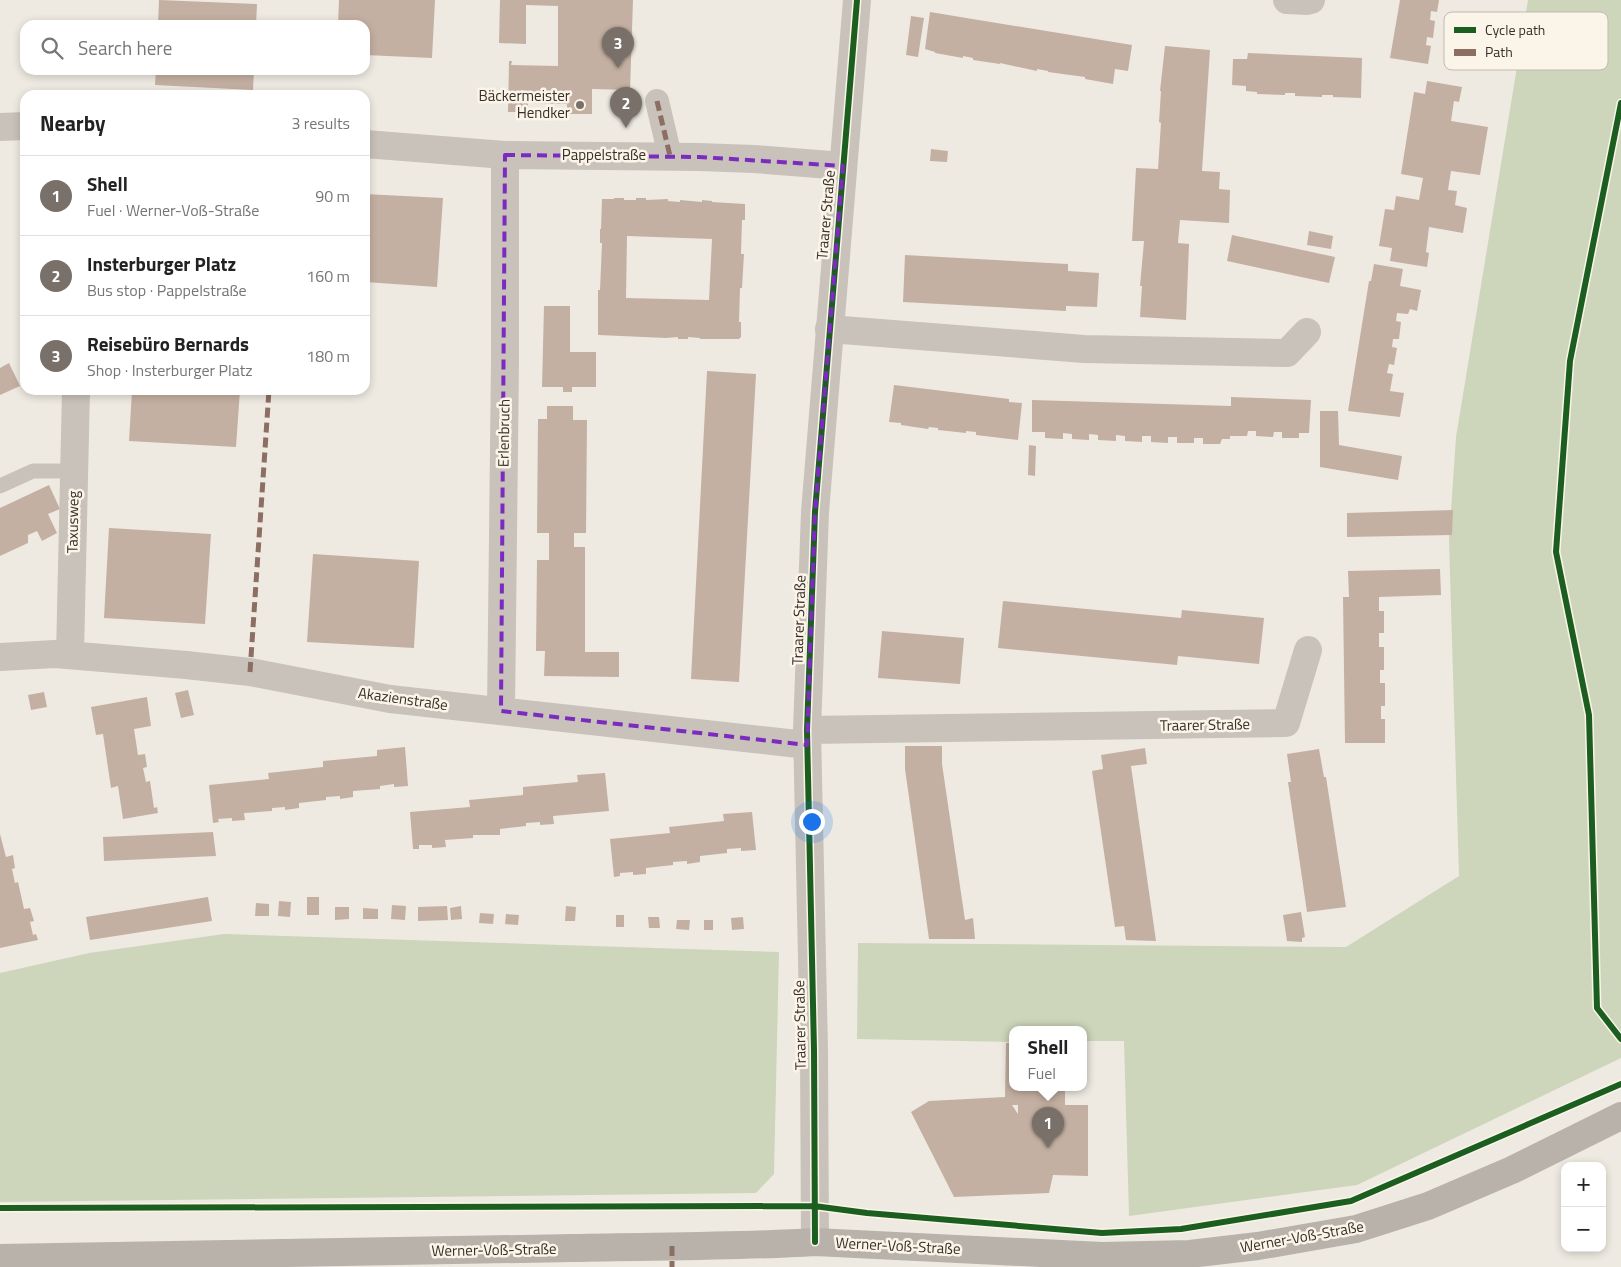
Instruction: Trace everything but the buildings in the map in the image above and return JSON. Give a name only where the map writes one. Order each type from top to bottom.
[{"type":"main road","name":"Werner-Voß-Straße","points":[[0,1258],[386,1253],[775,1245],[815,1242],[1102,1256],[1190,1254],[1258,1246],[1356,1229],[1428,1206],[1512,1170],[1621,1116]]},
{"type":"street","name":"Traarer Straße","points":[[815,1242],[814,1041],[807,738],[815,512],[857,0]]},
{"type":"street","points":[[1287,0],[1310,0]]},
{"type":"street","points":[[657,101],[670,156]]},
{"type":"street","points":[[0,127],[20,126]]},
{"type":"street","name":"Pappelstraße","points":[[370,144],[505,155],[670,156],[754,159],[843,166]]},
{"type":"street","name":"Erlenbruch","points":[[501,711],[505,155]]},
{"type":"street","points":[[829,329],[1084,349],[1287,353],[1307,332]]},
{"type":"street","name":"Taxusweg","points":[[70,655],[76,395]]},
{"type":"street","name":"Traarer Straße","points":[[807,738],[1286,723],[1308,650]]},
{"type":"street","name":"Akazienstraße","points":[[0,657],[38,654],[70,655],[250,672],[390,699],[501,711],[807,738]]},
{"type":"lane","points":[[0,486],[33,471],[74,471]]},
{"type":"highlighted area","points":[[505,155],[699,157],[843,166],[815,512],[807,745],[501,711]]},
{"type":"green space","points":[[1528,0],[1621,0],[1621,1058],[1357,1185],[1129,1216],[1124,1041],[1087,1041],[1087,1026],[1009,1026],[1009,1042],[857,1039],[858,943],[1346,947],[1459,876],[1449,540],[1456,437],[1516,70],[1608,70],[1608,12],[1526,12]]},
{"type":"green space","points":[[224,934],[779,952],[774,1174],[756,1193],[0,1202],[0,973],[89,953]]},
{"type":"marked path","points":[[657,101],[670,156]]},
{"type":"marked path","points":[[250,672],[269,395]]},
{"type":"marked path","points":[[672,1246],[672,1267]]},
{"type":"cycle path","points":[[815,1242],[814,1050],[807,730],[815,512],[857,0]]},
{"type":"cycle path","points":[[1621,103],[1570,361],[1556,552],[1589,715],[1597,1008],[1621,1039]]},
{"type":"cycle path","points":[[0,1208],[814,1206],[867,1213],[1102,1233],[1181,1229],[1351,1201],[1621,1084]]},
{"type":"place","name":"Reisebüro Bernards","points":[[618,68]]},
{"type":"place","name":"Bäckermeister Hendker","points":[[580,105]]},
{"type":"place","name":"Insterburger Platz","points":[[626,128]]},
{"type":"place","name":"Shell","points":[[1048,1148]]}]
